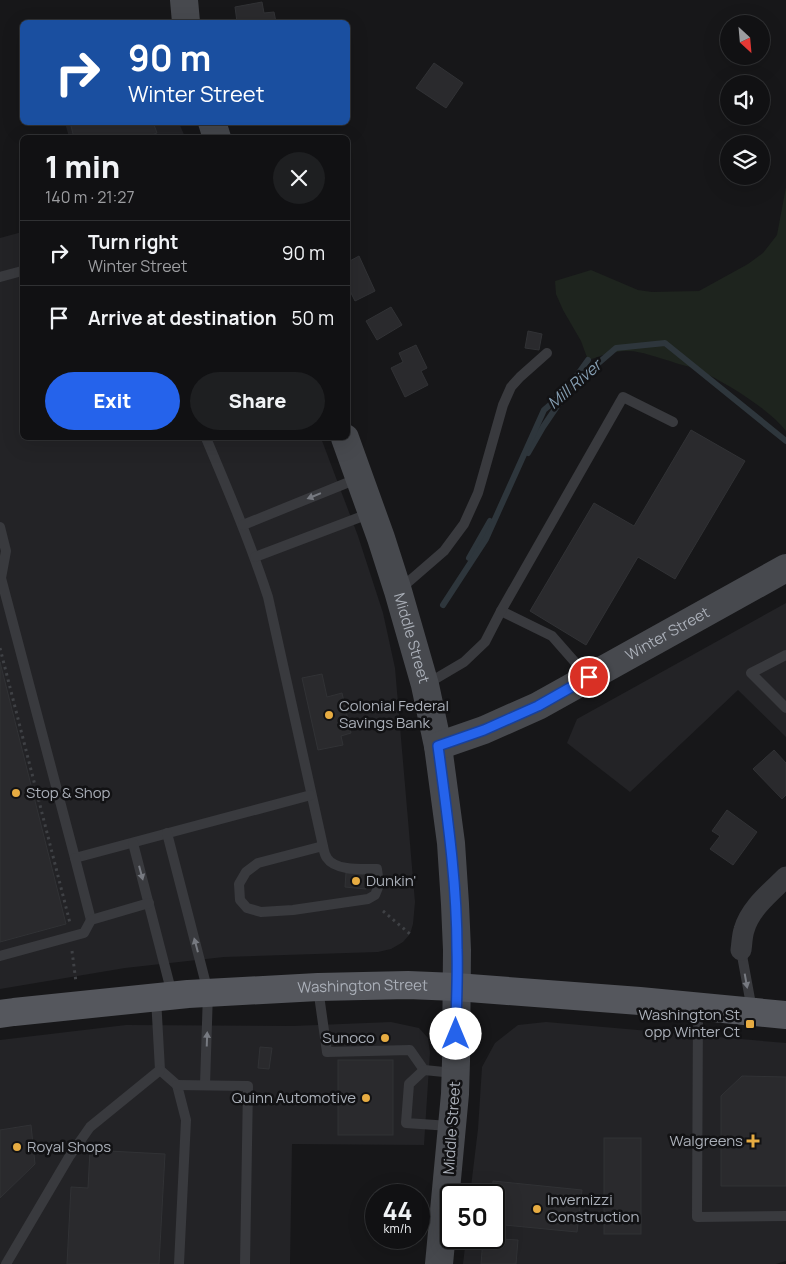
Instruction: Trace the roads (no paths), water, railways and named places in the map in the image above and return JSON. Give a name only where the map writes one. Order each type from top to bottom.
[{"type":"main road","points":[[184,0],[186,20]]},
{"type":"main road","name":"Middle Street","points":[[346,440],[398,591],[424,686],[438,746],[451,844],[458,950],[456,1074],[439,1264]]},
{"type":"main road","name":"Winter Street","points":[[438,746],[484,730],[538,706],[786,568]]},
{"type":"main road","name":"Washington Street","points":[[0,1014],[208,992],[408,985],[631,1000],[786,1015]]},
{"type":"street","points":[[742,950],[744,930],[751,914],[786,877]]},
{"type":"lane","points":[[0,277],[20,272]]},
{"type":"lane","points":[[398,591],[444,550],[464,524],[478,493],[503,405],[511,387],[547,353]]},
{"type":"lane","points":[[424,686],[464,662],[484,642],[623,397],[673,422]]},
{"type":"lane","points":[[207,440],[243,525],[268,596],[322,846],[327,859],[341,867],[377,870],[379,885],[375,895],[368,899],[293,910],[261,912],[247,908],[240,900],[239,884],[246,872],[258,864],[322,846]]},
{"type":"lane","points":[[243,525],[360,478]]},
{"type":"lane","points":[[255,557],[372,513]]},
{"type":"lane","points":[[0,527],[6,551],[1,578],[91,920],[84,933],[0,956]]},
{"type":"lane","points":[[501,611],[552,636],[589,677]]},
{"type":"lane","points":[[786,654],[751,673],[786,708]]},
{"type":"lane","points":[[75,858],[311,795]]},
{"type":"lane","points":[[166,833],[208,992],[205,1085]]},
{"type":"lane","points":[[6,1264],[69,1157],[90,1127],[160,1070],[164,996],[149,903],[133,843]]},
{"type":"lane","points":[[91,920],[149,903]]},
{"type":"lane","points":[[742,950],[752,1012]]},
{"type":"lane","points":[[318,987],[327,1052],[410,1050],[424,1070],[456,1074]]},
{"type":"lane","points":[[698,1006],[698,1217],[786,1216]]},
{"type":"lane","points":[[160,1070],[177,1084],[186,1120],[179,1264]]},
{"type":"lane","points":[[424,1070],[409,1084],[406,1123],[452,1126]]},
{"type":"lane","points":[[177,1084],[248,1086],[245,1264]]},
{"type":"waterway","name":"Mill River","points":[[443,605],[486,539],[544,410],[616,348],[665,343],[786,441]]},
{"type":"waterway","points":[[573,381],[588,360]]},
{"type":"waterway","points":[[528,453],[564,396]]},
{"type":"waterway","points":[[469,558],[490,521]]},
{"type":"place","name":"Colonial Federal Savings Bank","points":[[329,715]]},
{"type":"place","name":"Stop & Shop","points":[[16,793]]},
{"type":"place","name":"Dunkin'","points":[[356,881]]},
{"type":"place","name":"Washington St opp Winter Ct","points":[[750,1024]]},
{"type":"place","name":"Sunoco","points":[[385,1038]]},
{"type":"place","name":"Quinn Automotive","points":[[366,1098]]},
{"type":"place","name":"Walgreens","points":[[753,1141]]},
{"type":"place","name":"Royal Shops","points":[[17,1147]]},
{"type":"place","name":"Invernizzi Construction","points":[[537,1209]]}]
